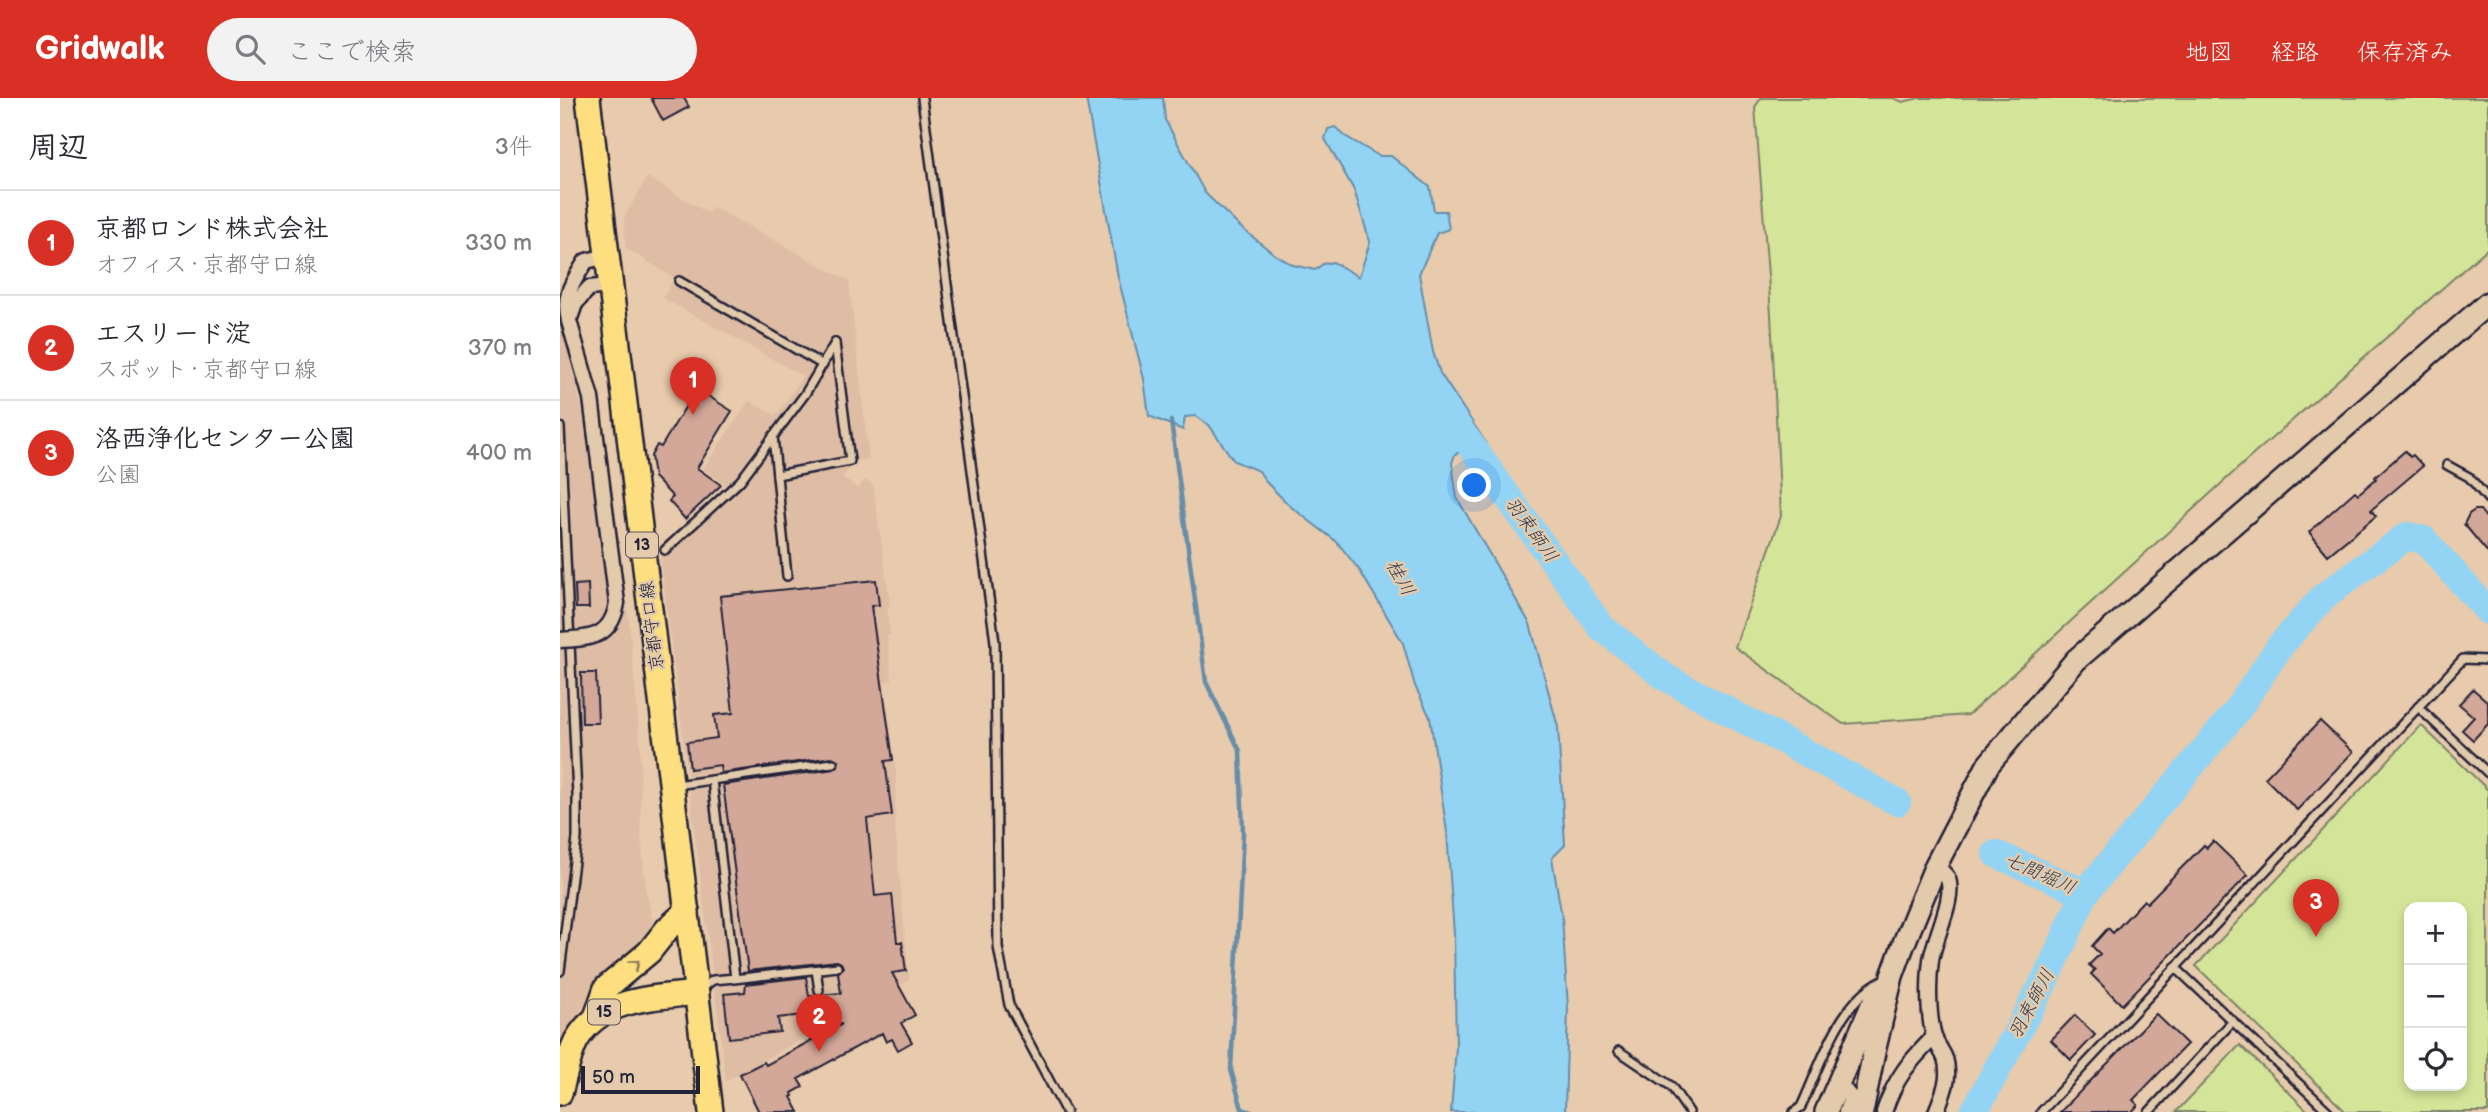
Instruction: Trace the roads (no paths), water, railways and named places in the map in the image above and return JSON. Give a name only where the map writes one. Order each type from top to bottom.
[{"type":"main road","name":"京都守口線","points":[[588,98],[600,287],[672,786],[711,1112]]},
{"type":"main road","points":[[596,1017],[606,988],[649,953],[668,928],[687,911]]},
{"type":"main road","name":"15","points":[[560,1093],[577,1040],[596,1017],[631,1000],[697,993]]},
{"type":"street","points":[[560,640],[599,635],[615,616],[617,603],[591,398],[566,306],[567,291],[597,259]]},
{"type":"street","points":[[569,321],[575,304],[600,287]]},
{"type":"street","points":[[1863,1112],[1892,976],[1936,865],[1987,765],[2076,660],[2488,303]]},
{"type":"street","points":[[1936,865],[1947,876],[1950,887],[1950,898],[1937,932],[1930,961],[1934,1037],[1946,1056],[1948,1079],[1936,1112]]},
{"type":"street","points":[[1826,1112],[1872,1005],[1892,976]]},
{"type":"street","points":[[1884,1112],[1893,1086],[1912,1059],[1934,1037]]},
{"type":"street","points":[[1838,1082],[1851,1098],[1846,1112]]},
{"type":"lane","points":[[922,98],[995,642],[998,947],[1009,1005],[1066,1112]]},
{"type":"lane","points":[[679,281],[822,365]]},
{"type":"lane","points":[[665,550],[740,481],[805,394],[835,343],[850,461],[776,475]]},
{"type":"lane","points":[[560,427],[577,827],[560,971]]},
{"type":"lane","points":[[773,436],[787,576]]},
{"type":"lane","points":[[2447,465],[2469,477],[2488,499]]},
{"type":"lane","points":[[2041,1112],[2463,659],[2488,660]]},
{"type":"lane","points":[[2418,708],[2488,773]]},
{"type":"lane","points":[[672,786],[833,763]]},
{"type":"lane","points":[[712,780],[736,978],[733,979]]},
{"type":"lane","points":[[697,993],[713,981],[837,967]]},
{"type":"lane","points":[[2175,967],[2329,1112]]},
{"type":"lane","points":[[816,970],[819,990]]},
{"type":"lane","points":[[1794,1112],[1801,1107],[1846,1010],[1874,983],[1892,976]]},
{"type":"lane","points":[[2149,1112],[2233,1021]]},
{"type":"lane","points":[[1619,1051],[1671,1086],[1689,1112]]},
{"type":"water","name":"桂川","points":[[1086,98],[1163,98],[1165,120],[1205,193],[1239,226],[1274,254],[1293,265],[1315,270],[1323,264],[1333,262],[1359,277],[1370,242],[1354,190],[1325,139],[1328,129],[1335,127],[1379,156],[1391,156],[1430,187],[1434,211],[1446,211],[1449,229],[1437,233],[1419,274],[1433,352],[1440,373],[1486,443],[1455,454],[1452,463],[1457,498],[1530,624],[1558,727],[1565,845],[1552,858],[1562,918],[1568,1007],[1565,1112],[1451,1112],[1456,1047],[1454,934],[1447,832],[1430,717],[1415,686],[1403,643],[1360,571],[1337,542],[1290,506],[1259,471],[1234,461],[1209,425],[1196,416],[1185,417],[1183,430],[1149,416],[1144,379],[1118,277]]},
{"type":"waterway","name":"羽束師川","points":[[1450,416],[1601,627],[1665,677],[1897,802]]},
{"type":"waterway","points":[[1171,421],[1206,682],[1240,751],[1243,833],[1231,1070],[1242,1109],[1251,1112]]},
{"type":"waterway","points":[[1974,1112],[2049,973],[2085,893],[2236,712],[2280,646],[2324,596],[2407,536],[2424,540],[2488,611]]},
{"type":"waterway","name":"七間堀川","points":[[1996,854],[2085,893]]},
{"type":"place","name":"京都ロンド株式会社","points":[[693,415]]},
{"type":"place","name":"洛西浄化センター公園","points":[[2316,937]]},
{"type":"place","name":"エスリード淀","points":[[819,1052]]}]
